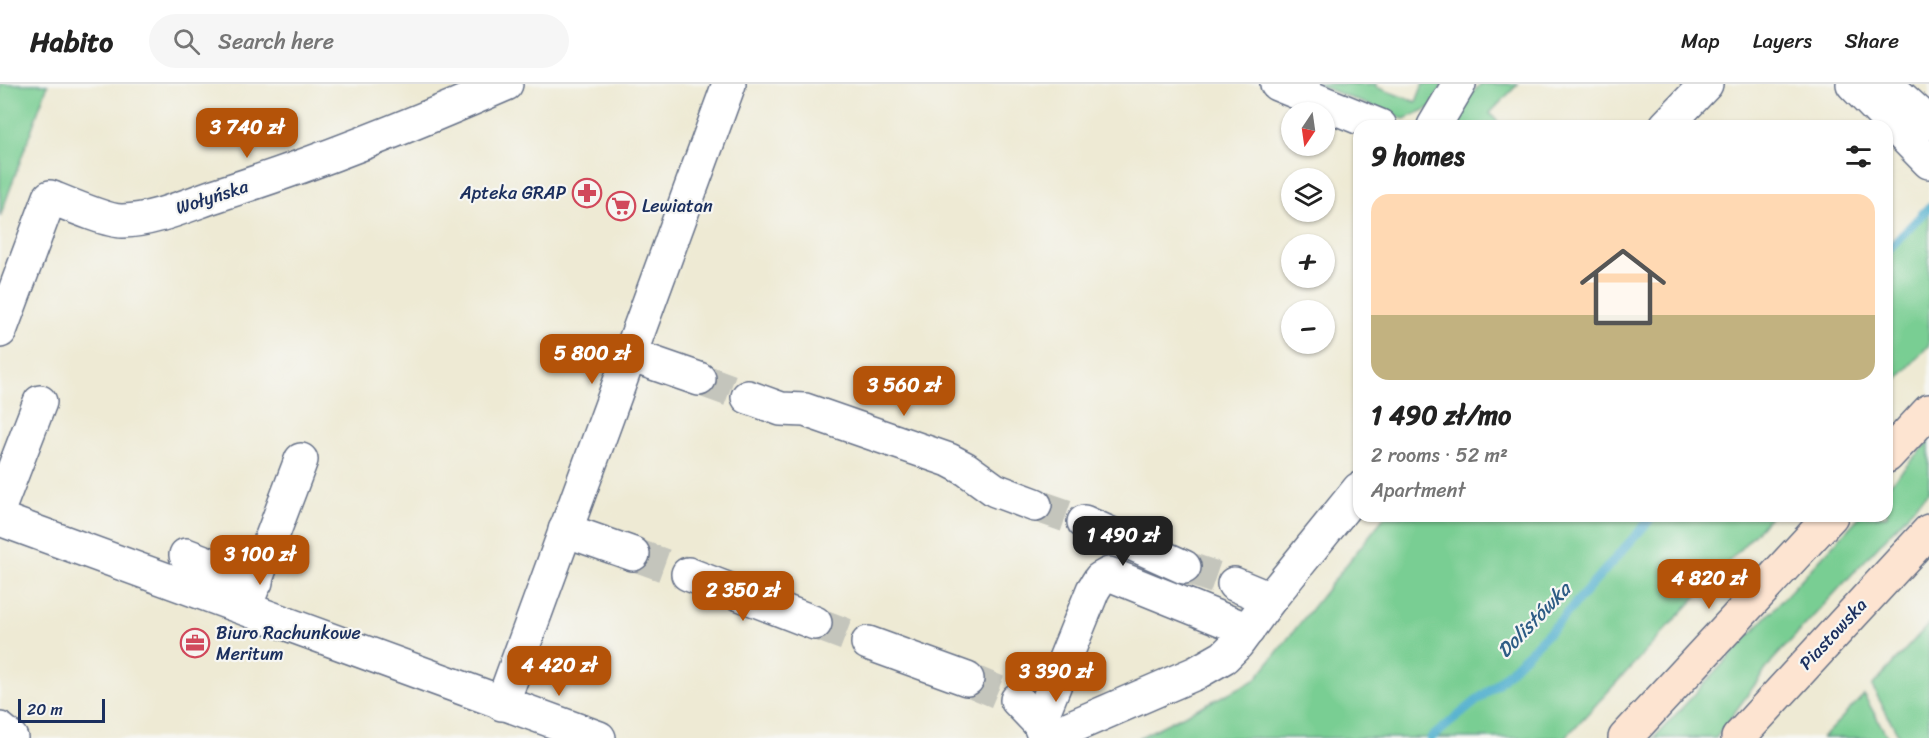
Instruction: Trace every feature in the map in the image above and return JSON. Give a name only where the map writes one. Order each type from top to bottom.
[{"type":"main road","points":[[1893,450],[1929,411]]},
{"type":"main road","points":[[1625,738],[1825,522]]},
{"type":"main road","name":"Piastowska","points":[[1738,738],[1929,531]]},
{"type":"street","name":"Wołyńska","points":[[0,331],[50,197],[120,222],[150,217],[277,176],[381,138],[506,84]]},
{"type":"street","points":[[501,704],[729,84]]},
{"type":"street","points":[[1277,84],[1365,120]]},
{"type":"street","points":[[1438,120],[1459,84]]},
{"type":"street","points":[[1672,120],[1706,84]]},
{"type":"street","points":[[1853,84],[1888,120]]},
{"type":"street","points":[[1886,84],[1929,123]]},
{"type":"street","points":[[1893,125],[1927,160]]},
{"type":"street","points":[[630,355],[699,379]]},
{"type":"street","points":[[748,397],[781,409],[805,410],[949,460],[995,490],[1035,505]]},
{"type":"street","points":[[0,505],[40,423]]},
{"type":"street","points":[[250,595],[301,460]]},
{"type":"street","points":[[1043,733],[1196,673],[1224,657],[1237,644],[1270,599],[1353,496]]},
{"type":"street","points":[[0,519],[250,595],[501,704],[599,738]]},
{"type":"street","points":[[1084,522],[1184,567]]},
{"type":"street","points":[[565,530],[633,554]]},
{"type":"street","points":[[186,555],[250,595]]},
{"type":"street","points":[[688,574],[815,623]]},
{"type":"street","points":[[1043,733],[1093,590],[1100,579],[1109,574],[1248,630]]},
{"type":"street","points":[[1234,584],[1270,599]]},
{"type":"street","points":[[868,643],[967,679]]},
{"type":"street","points":[[1017,700],[1043,733]]},
{"type":"street","points":[[0,729],[10,738]]},
{"type":"green space","points":[[0,84],[48,84],[0,217]]},
{"type":"green space","points":[[1315,84],[1376,84],[1376,87],[1416,102],[1423,84],[1443,84],[1432,107],[1404,119]]},
{"type":"green space","points":[[1481,84],[1518,84],[1490,113],[1496,120],[1454,120],[1459,107]]},
{"type":"green space","points":[[1927,209],[1929,211],[1929,345],[1893,384],[1893,245]]},
{"type":"green space","points":[[1929,442],[1929,491],[1772,661],[1716,738],[1654,738],[1854,522],[1893,522],[1893,481]]},
{"type":"green space","points":[[1380,522],[1765,522],[1565,738],[1138,738],[1255,680]]},
{"type":"green space","points":[[1929,624],[1929,738],[1900,738],[1872,686]]},
{"type":"green space","points":[[1864,695],[1888,738],[1822,738],[1823,737]]},
{"type":"waterway","name":"Dolistówka","points":[[1893,245],[1929,207]]},
{"type":"waterway","name":"Dolistówka","points":[[1431,738],[1497,684],[1558,623],[1648,522]]},
{"type":"tunnel","points":[[699,379],[748,397]]},
{"type":"tunnel","points":[[1035,505],[1084,522]]},
{"type":"tunnel","points":[[633,554],[688,574]]},
{"type":"tunnel","points":[[1184,567],[1234,584]]},
{"type":"tunnel","points":[[815,623],[868,643]]},
{"type":"tunnel","points":[[967,679],[1017,700]]},
{"type":"place","name":"Apteka GRAP","points":[[587,193]]},
{"type":"place","name":"Lewiatan","points":[[621,206]]},
{"type":"place","name":"Biuro Rachunkowe Meritum","points":[[195,643]]}]
